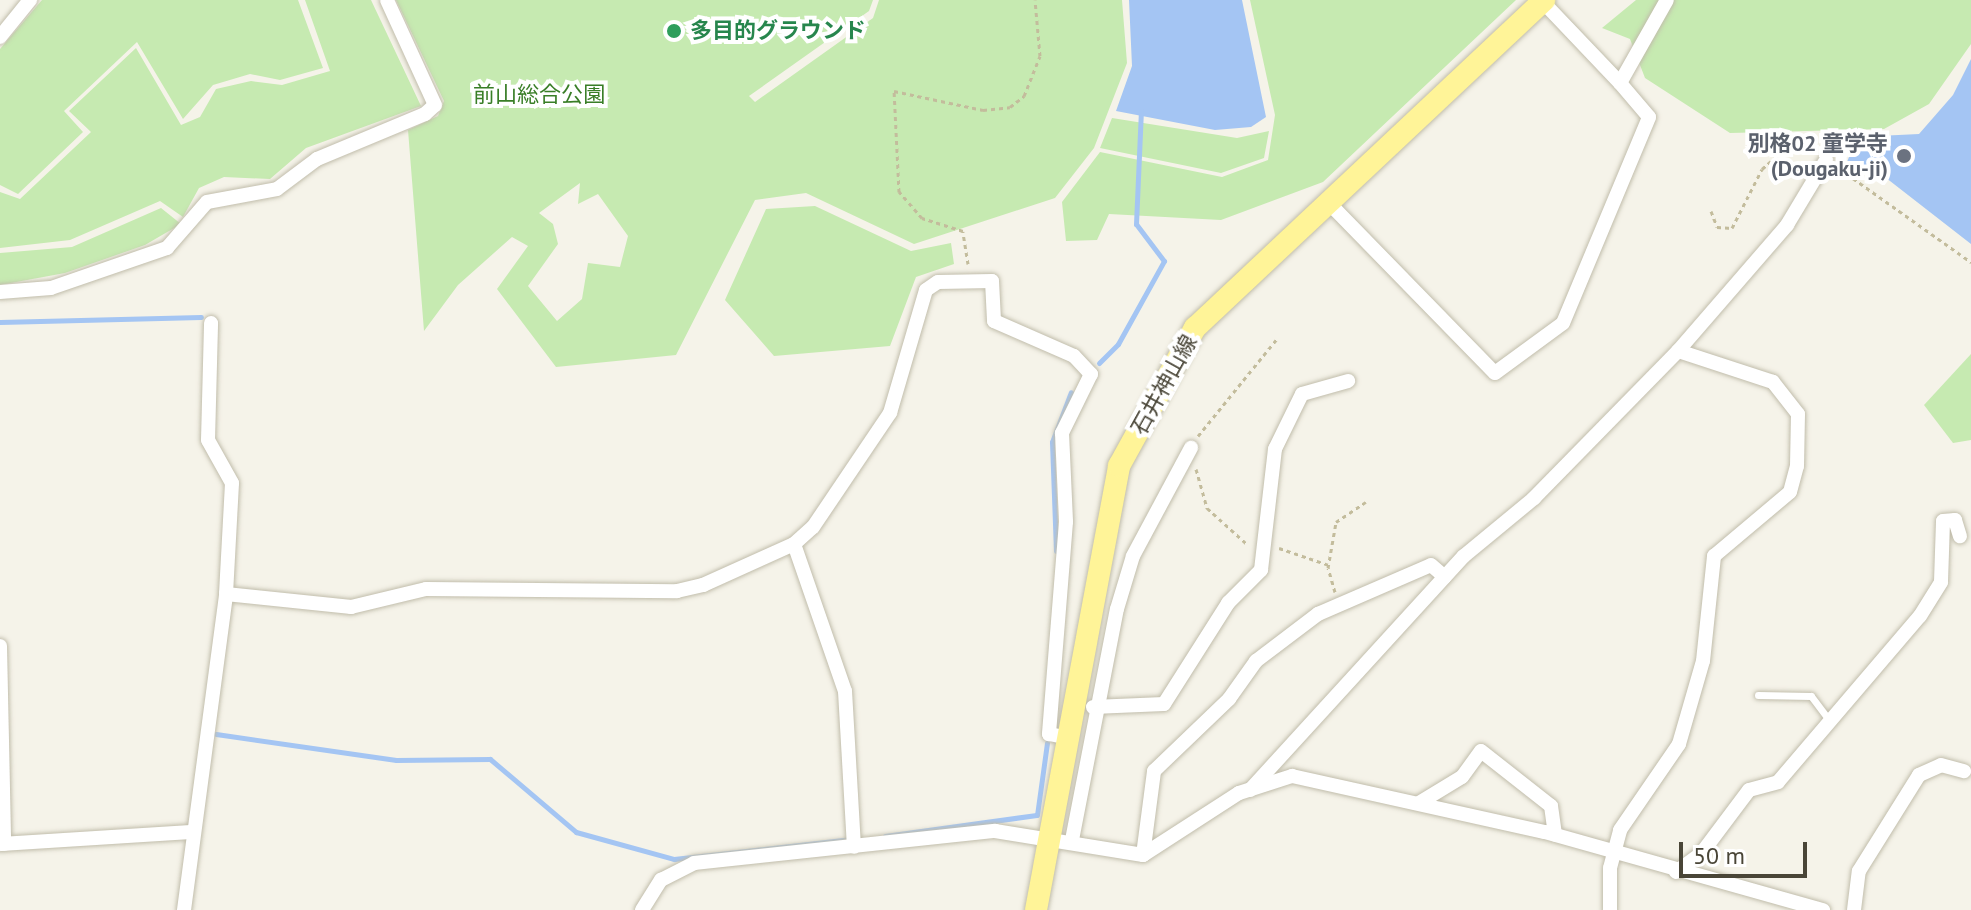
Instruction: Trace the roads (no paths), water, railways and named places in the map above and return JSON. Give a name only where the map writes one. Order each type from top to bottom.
[{"type":"main road","name":"石井神山線","points":[[1036,910],[1064,737],[1119,466],[1195,328],[1543,1]]},
{"type":"street","points":[[0,37],[30,0]]},
{"type":"street","points":[[0,292],[51,288],[167,248],[207,202],[277,189],[317,159],[425,114],[435,105],[387,0]]},
{"type":"street","points":[[1620,83],[1667,0]]},
{"type":"street","points":[[1327,201],[1495,373],[1563,323],[1649,117],[1543,1]]},
{"type":"street","points":[[1247,793],[1445,577],[1678,351],[1787,225],[1826,160]]},
{"type":"street","points":[[226,594],[351,607],[426,589],[677,591],[794,544],[890,413],[921,298],[938,282],[992,281],[994,321],[1074,356],[1091,374],[1062,433],[1066,522],[1049,734],[1064,737]]},
{"type":"street","points":[[184,910],[226,594],[232,483],[208,440],[211,323]]},
{"type":"street","points":[[1610,910],[1612,855],[1654,772],[1679,744],[1703,661],[1714,556],[1790,492],[1797,466],[1798,414],[1773,382],[1678,351]]},
{"type":"street","points":[[1093,707],[1164,704],[1268,552],[1275,449],[1302,394],[1348,381]]},
{"type":"street","points":[[1072,840],[1093,707],[1133,556],[1191,448]]},
{"type":"street","points":[[1676,872],[1701,854],[1715,825],[1749,790],[1778,782],[1827,717],[1920,616],[1941,582],[1943,521],[1955,520],[1960,536]]},
{"type":"street","points":[[794,544],[845,691],[854,841]]},
{"type":"street","points":[[1143,855],[1154,771],[1229,699],[1256,661],[1339,605],[1431,565],[1445,577]]},
{"type":"street","points":[[0,646],[2,844],[192,832]]},
{"type":"street","points":[[1419,803],[1462,777],[1481,751],[1551,806],[1555,835]]},
{"type":"street","points":[[1854,910],[1859,871],[1919,775],[1941,765],[1964,771]]},
{"type":"street","points":[[642,910],[661,880],[694,863],[854,841],[995,831],[1049,836],[1143,855],[1247,793],[1292,776],[1555,835],[1612,855],[1823,910]]},
{"type":"lane","points":[[1758,695],[1811,696],[1827,717]]},
{"type":"water","points":[[1129,0],[1242,0],[1266,117],[1251,127],[1215,130],[1116,111],[1132,66]]},
{"type":"water","points":[[1971,59],[1971,244],[1872,167],[1847,162],[1857,137],[1919,134],[1953,95]]},
{"type":"waterway","points":[[1099,363],[1118,344],[1164,261],[1136,224],[1141,111]]},
{"type":"waterway","points":[[0,322],[201,317]]},
{"type":"waterway","points":[[1056,551],[1052,442],[1071,392]]},
{"type":"waterway","points":[[216,734],[396,760],[490,759],[576,832],[674,859],[852,839]]},
{"type":"waterway","points":[[885,836],[1037,815],[1047,743]]},
{"type":"place","name":"多目的グラウンド","points":[[674,31]]},
{"type":"place","name":"別格02 童学寺 (Dougaku-ji)","points":[[1904,156]]},
{"type":"park label","name":"前山総合公園","points":[[539,95]]}]
